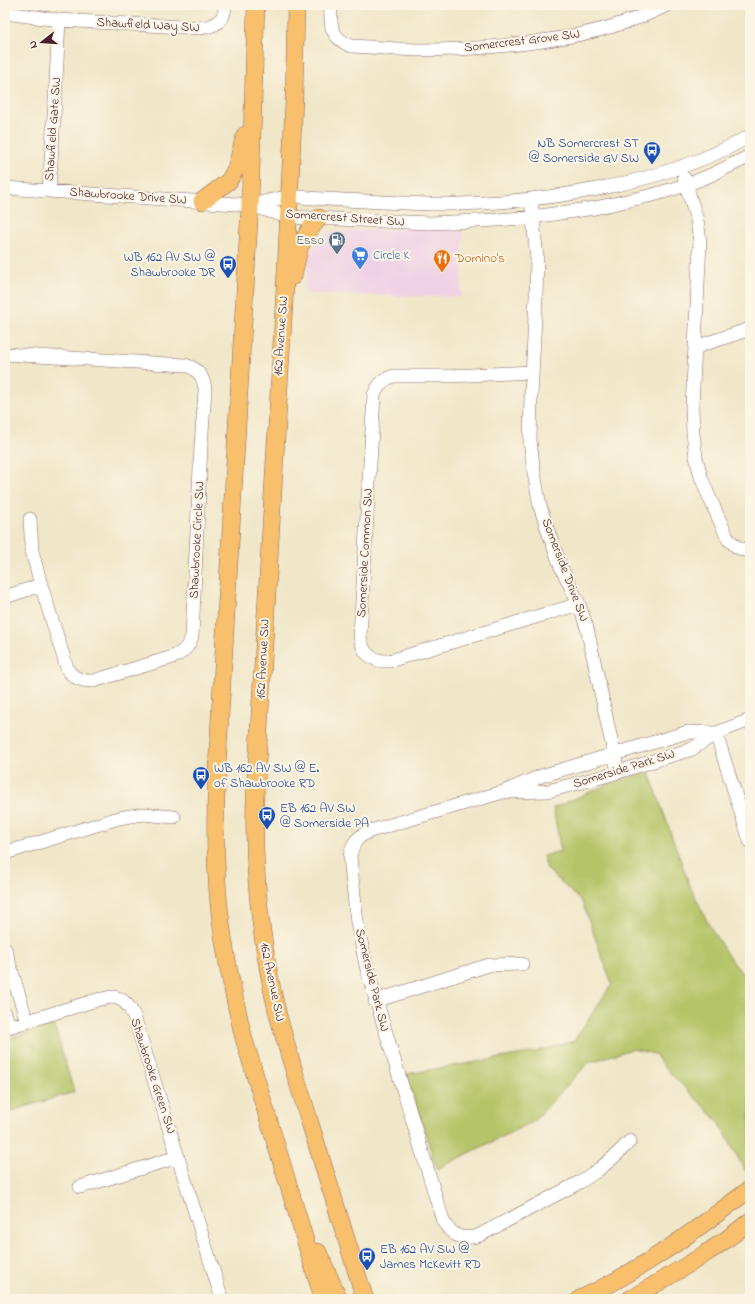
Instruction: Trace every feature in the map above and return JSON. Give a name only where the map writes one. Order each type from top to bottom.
[{"type":"main road","points":[[256,5],[250,205],[217,768],[217,880],[224,944],[236,1008],[322,1298]]},
{"type":"main road","name":"162 Avenue SW","points":[[296,5],[294,100],[288,217],[255,799],[257,894],[268,969],[285,1041],[365,1299]]},
{"type":"main road","points":[[202,201],[229,181],[236,168],[253,104]]},
{"type":"main road","points":[[282,319],[300,246],[310,229],[319,218]]},
{"type":"main road","points":[[580,1299],[649,1261],[708,1221],[750,1189]]},
{"type":"main road","points":[[292,1195],[339,1299]]},
{"type":"main road","points":[[630,1299],[728,1239],[750,1221]]},
{"type":"main road","points":[[728,1239],[750,1231]]},
{"type":"street","name":"Shawfield Way SW","points":[[5,13],[59,20],[200,28],[209,27],[218,23],[222,19],[225,12],[225,5]]},
{"type":"street","name":"Somercrest Grove SW","points":[[331,5],[330,24],[332,30],[337,38],[344,43],[351,46],[418,50],[499,47],[572,37],[619,25],[644,16],[667,5]]},
{"type":"street","name":"Shawfield Gate SW","points":[[49,191],[59,20]]},
{"type":"street","name":"Somercrest Street SW","points":[[250,205],[289,197],[430,204],[531,198],[607,187],[649,177],[704,158],[750,136]]},
{"type":"street","name":"Somercrest Street SW","points":[[250,205],[288,217],[430,223],[533,217],[595,208],[653,195],[686,185],[711,175],[750,156]]},
{"type":"street","points":[[680,167],[697,220],[700,242],[692,408],[696,458],[701,478],[728,539],[737,547],[744,550],[750,550]]},
{"type":"street","name":"Shawbrooke Drive SW","points":[[5,188],[250,205]]},
{"type":"street","name":"Somerside Drive SW","points":[[531,198],[537,259],[530,440],[534,473],[540,506],[548,531],[561,567],[579,604],[587,628],[618,772]]},
{"type":"street","points":[[696,347],[750,329]]},
{"type":"street","name":"Shawbrooke Circle SW","points":[[5,354],[185,365],[190,366],[199,373],[204,382],[205,390],[192,636],[188,647],[173,657],[93,681],[83,681],[70,673],[67,668],[41,585]]},
{"type":"street","name":"Somerside Common SW","points":[[532,372],[450,376],[394,376],[380,383],[376,389],[374,396],[361,644],[365,652],[371,658],[383,662],[389,661],[579,604]]},
{"type":"street","points":[[5,597],[41,585],[32,551],[30,519]]},
{"type":"street","name":"Somerside Park SW","points":[[503,792],[548,792],[618,772],[692,749],[716,733],[750,720]]},
{"type":"street","name":"Somerside Park SW","points":[[630,1141],[614,1157],[580,1182],[478,1236],[465,1238],[460,1237],[455,1235],[447,1228],[443,1221],[375,1001],[357,922],[350,857],[353,844],[356,840],[363,834],[370,831],[503,792],[541,776],[688,732],[716,733]]},
{"type":"street","points":[[716,733],[750,841]]},
{"type":"street","points":[[5,853],[119,818],[143,814],[174,817]]},
{"type":"street","points":[[5,949],[27,1022]]},
{"type":"street","points":[[375,1001],[489,965],[522,964]]},
{"type":"street","name":"Shawbrooke Green SW","points":[[7,1028],[100,999],[113,997],[126,1003],[131,1008],[222,1299]]},
{"type":"street","points":[[5,1013],[7,1028]]},
{"type":"street","points":[[80,1187],[178,1157]]},
{"type":"shaded area","points":[[463,226],[461,297],[305,294],[309,252],[327,232]]},
{"type":"green space","points":[[649,772],[689,884],[709,925],[728,956],[750,983],[750,1176],[744,1169],[719,1122],[664,1067],[655,1054],[632,1049],[588,1063],[534,1121],[437,1169],[406,1074],[535,1052],[574,1041],[612,984],[582,902],[547,869],[543,856],[561,851],[553,808],[613,782]]},
{"type":"green space","points":[[54,1024],[74,1092],[5,1113],[5,1039]]},
{"type":"place","name":"NB Somercrest ST @ Somerside GV SW","points":[[652,165]]},
{"type":"place","name":"Esso","points":[[337,255]]},
{"type":"place","name":"Circle K","points":[[360,270]]},
{"type":"place","name":"Domino's","points":[[442,273]]},
{"type":"place","name":"WB 162 AV SW @ Shawbrooke DR","points":[[228,279]]},
{"type":"place","name":"WB 162 AV SW @ E. of Shawbrooke RD","points":[[201,790]]},
{"type":"place","name":"EB 162 AV SW @ Somerside PA","points":[[267,830]]},
{"type":"place","name":"EB 162 AV SW @ James McKevitt RD","points":[[367,1271]]}]
